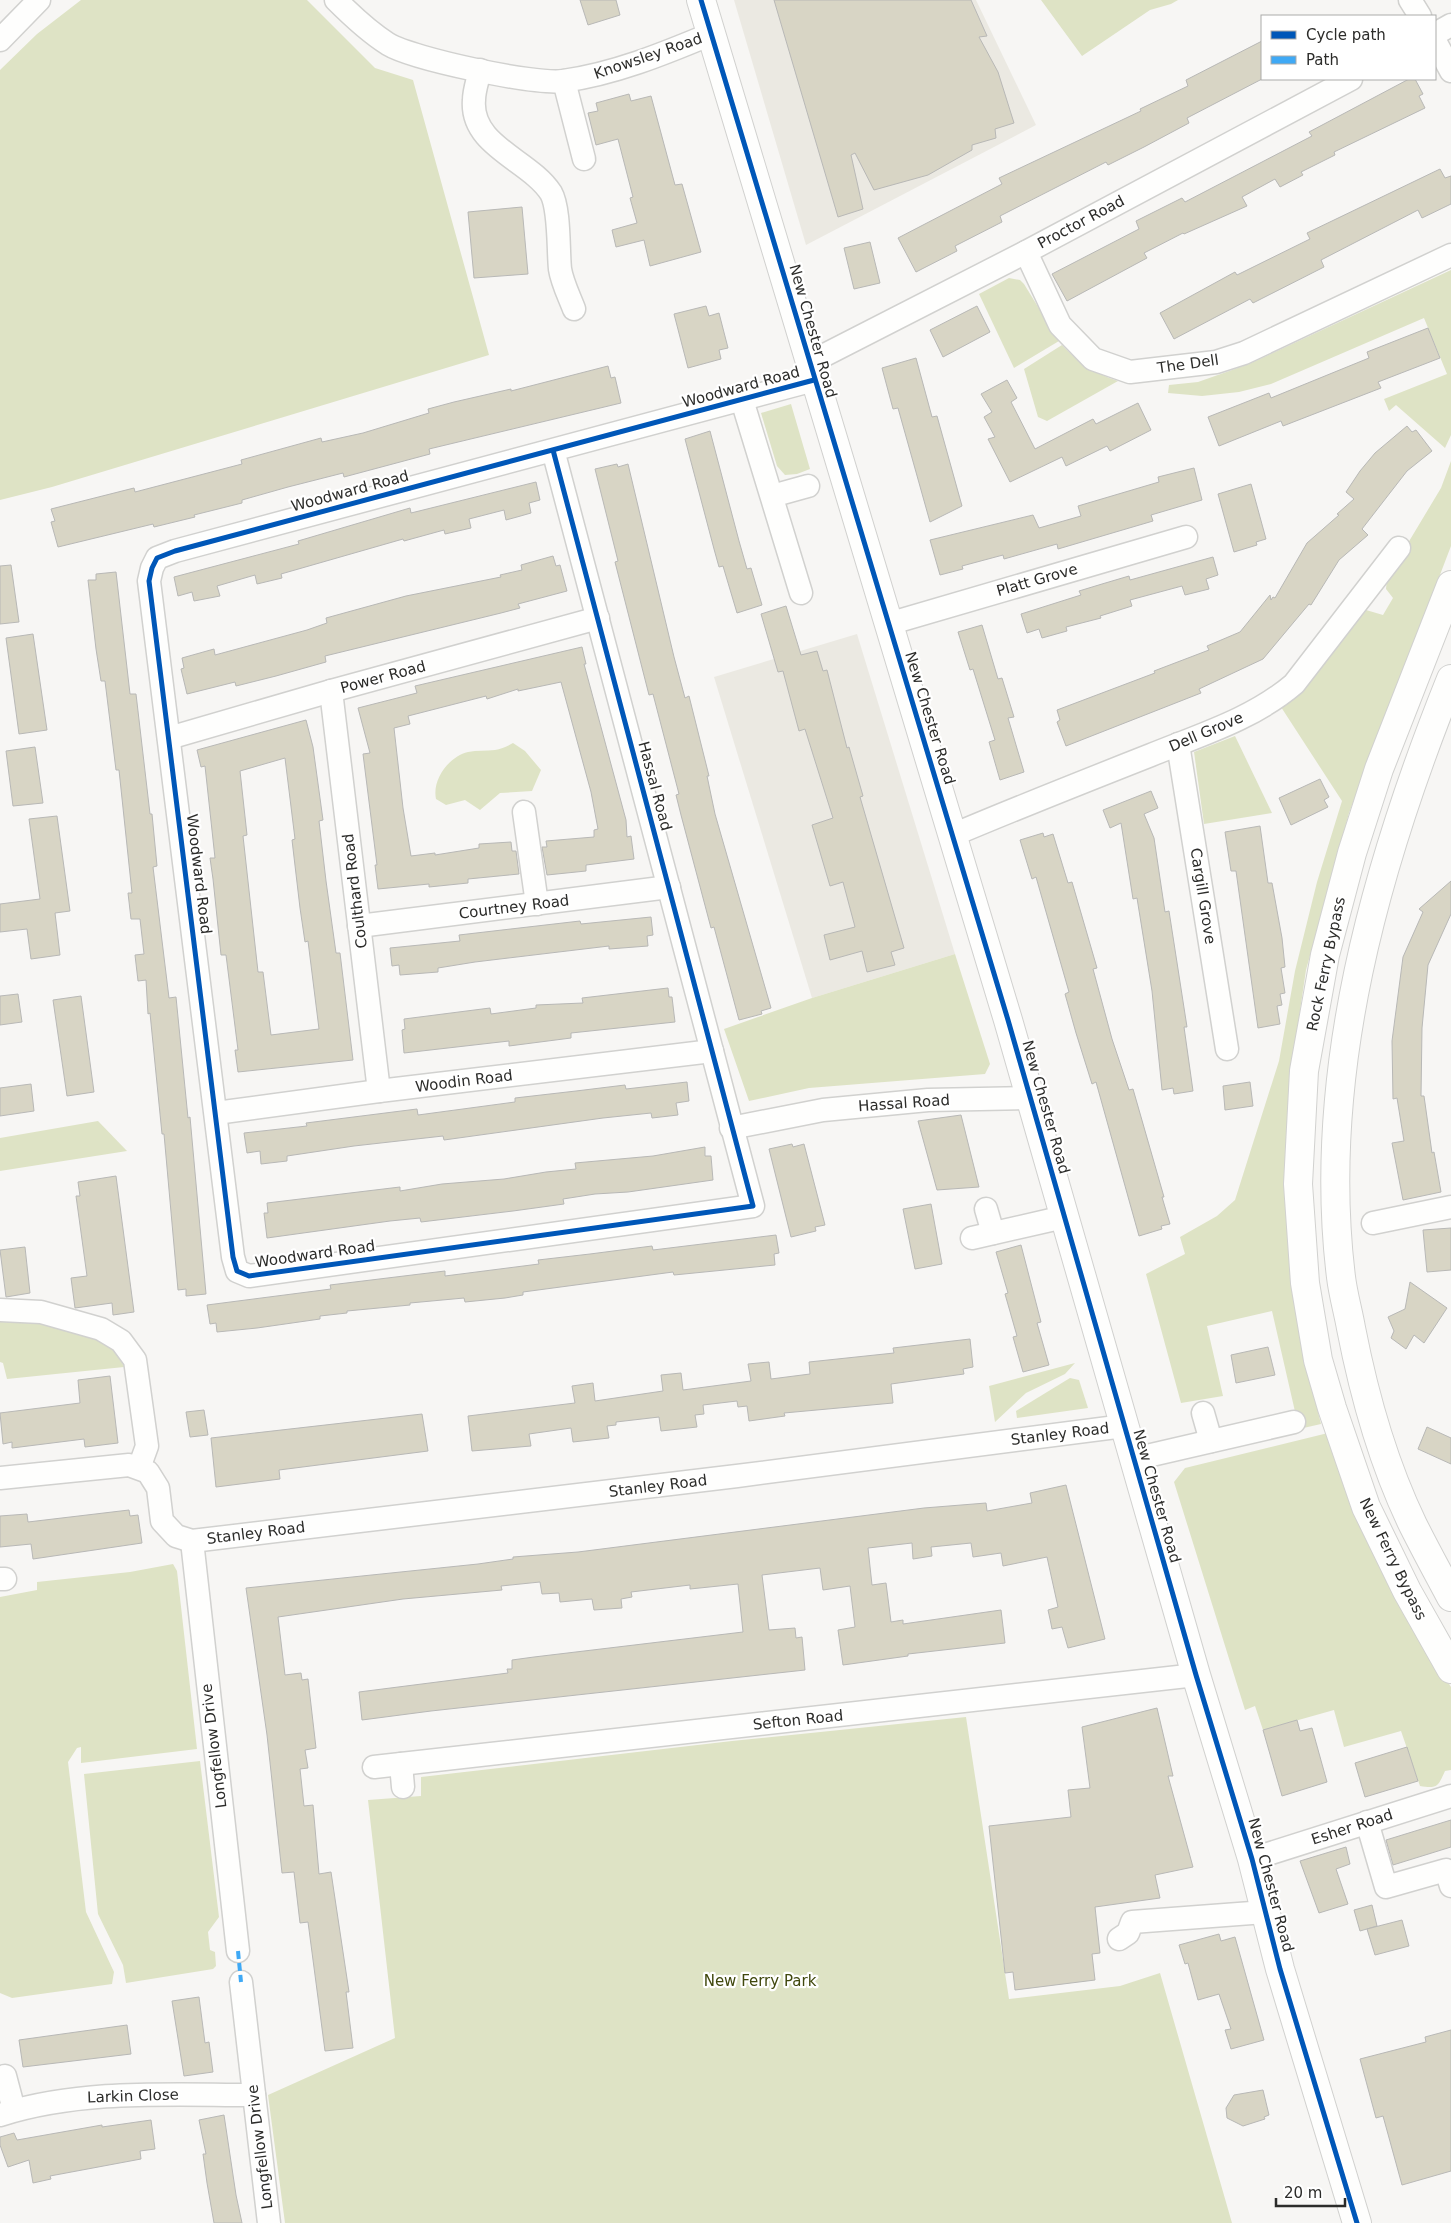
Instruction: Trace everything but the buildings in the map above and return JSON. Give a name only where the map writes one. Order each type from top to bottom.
[{"type":"main road","name":"New Chester Road","points":[[701,0],[811,371],[953,834],[1196,1675],[1252,1859],[1280,1970],[1357,2223]]},
{"type":"main road","name":"Rock Ferry Bypass","points":[[1318,1360],[1305,1283],[1298,1184],[1306,1061],[1325,955],[1352,853],[1379,769],[1451,584]]},
{"type":"main road","points":[[1451,679],[1430,731],[1366,935],[1351,1007],[1335,1127],[1336,1190],[1341,1277],[1363,1387],[1391,1472],[1412,1523],[1451,1597]]},
{"type":"main road","name":"New Ferry Bypass","points":[[1318,1360],[1332,1408],[1366,1507],[1407,1591],[1451,1669]]},
{"type":"street","points":[[0,40],[39,0]]},
{"type":"street","name":"Knowsley Road","points":[[336,0],[360,22],[390,45],[434,60],[500,75],[564,81],[603,73],[711,34]]},
{"type":"street","points":[[1410,0],[1419,15]]},
{"type":"street","points":[[1436,33],[1451,25]]},
{"type":"street","points":[[1436,43],[1451,71]]},
{"type":"street","points":[[480,70],[474,100],[476,119],[491,142],[532,171],[552,195],[559,234],[560,270],[574,309]]},
{"type":"street","name":"Proctor Road","points":[[811,371],[1026,252],[1349,80]]},
{"type":"street","points":[[564,81],[584,159]]},
{"type":"street","name":"The Dell","points":[[1026,252],[1060,325],[1093,359],[1130,372],[1216,362],[1244,353],[1451,255]]},
{"type":"street","name":"Woodward Road","points":[[731,1128],[753,1206],[249,1276],[237,1271],[233,1257],[149,581],[157,558],[175,551],[742,400],[811,371]]},
{"type":"street","points":[[742,400],[801,593]]},
{"type":"street","name":"Hassal Road","points":[[553,450],[731,1128],[832,1109],[928,1100],[1030,1098]]},
{"type":"street","points":[[772,496],[808,486]]},
{"type":"street","name":"Platt Grove","points":[[888,624],[1186,537]]},
{"type":"street","name":"Dell Grove","points":[[953,834],[1178,744],[1254,712],[1281,696],[1294,684],[1399,548]]},
{"type":"street","name":"Power Road","points":[[169,738],[331,691],[598,618]]},
{"type":"street","name":"Coulthard Road","points":[[331,691],[379,1091]]},
{"type":"street","name":"Cargill Grove","points":[[1178,744],[1227,1049]]},
{"type":"street","points":[[524,812],[537,904]]},
{"type":"street","name":"Courtney Road","points":[[359,926],[669,887]]},
{"type":"street","name":"Woodin Road","points":[[216,1113],[379,1091],[712,1051]]},
{"type":"street","points":[[1373,1224],[1451,1207]]},
{"type":"street","points":[[986,1208],[983,1236],[1064,1217]]},
{"type":"street","points":[[0,1310],[41,1312],[101,1329],[121,1341],[135,1360],[147,1446],[139,1468]]},
{"type":"street","points":[[1203,1413],[1211,1441]]},
{"type":"street","points":[[1134,1459],[1294,1422]]},
{"type":"street","name":"Stanley Road","points":[[192,1541],[727,1478],[1124,1426]]},
{"type":"street","points":[[0,1478],[129,1465],[139,1468],[148,1472],[158,1488],[162,1521],[176,1536],[192,1541]]},
{"type":"street","name":"Longfellow Drive","points":[[192,1541],[238,1951]]},
{"type":"street","name":"Sefton Road","points":[[374,1767],[1052,1698],[1196,1675]]},
{"type":"street","points":[[401,1764],[403,1787]]},
{"type":"street","name":"Esher Road","points":[[1252,1859],[1451,1796]]},
{"type":"street","points":[[1367,1822],[1386,1887],[1449,1875]]},
{"type":"street","points":[[1119,1940],[1128,1932],[1132,1922],[1266,1912]]},
{"type":"street","name":"Longfellow Drive","points":[[241,1982],[269,2223]]},
{"type":"street","name":"Larkin Close","points":[[5,2076],[7,2113],[77,2098],[129,2094],[254,2094]]},
{"type":"shaded area","points":[[734,0],[976,0],[1036,125],[806,245]]},
{"type":"shaded area","points":[[857,634],[955,954],[812,998],[714,677]]},
{"type":"green space","points":[[81,0],[307,0],[375,68],[413,80],[489,355],[52,487],[0,500],[0,70],[37,34]]},
{"type":"green space","points":[[1041,0],[1178,0],[1150,10],[1082,56]]},
{"type":"green space","points":[[1451,270],[1451,435],[1445,448],[1396,405],[1389,411],[1384,399],[1447,374],[1424,318],[1271,384],[1239,392],[1202,396],[1168,393],[1169,385],[1198,382],[1249,364]]},
{"type":"green space","points":[[1009,278],[1020,280],[1024,284],[1059,341],[1014,368],[979,294]]},
{"type":"green space","points":[[1062,345],[1087,367],[1118,381],[1047,421],[1038,417],[1024,369]]},
{"type":"green space","points":[[791,404],[810,469],[797,474],[785,475],[777,466],[761,413]]},
{"type":"green space","points":[[1451,461],[1451,546],[1349,813],[1306,970],[1291,1072],[1304,1355],[1321,1424],[1299,1429],[1272,1311],[1207,1326],[1223,1396],[1181,1403],[1146,1274],[1185,1254],[1180,1237],[1217,1216],[1235,1200],[1279,1061],[1295,971],[1317,882],[1342,801],[1281,707],[1359,611],[1366,610],[1383,615],[1393,598],[1386,589],[1387,578],[1441,488]]},
{"type":"green space","points":[[1235,736],[1272,813],[1204,824],[1194,752]]},
{"type":"green space","points":[[513,743],[525,751],[541,770],[532,791],[500,793],[480,810],[465,800],[446,805],[436,799],[435,792],[439,777],[454,759],[468,752],[495,750]]},
{"type":"green space","points":[[955,954],[990,1064],[985,1074],[809,1088],[749,1101],[724,1029],[812,998]]},
{"type":"green space","points":[[98,1121],[127,1151],[0,1171],[0,1138]]},
{"type":"green space","points":[[0,1321],[32,1322],[71,1329],[89,1335],[105,1344],[117,1354],[124,1367],[7,1379],[3,1363],[0,1362]]},
{"type":"green space","points":[[1075,1363],[1065,1374],[1026,1393],[995,1422],[989,1386]]},
{"type":"green space","points":[[1070,1378],[1079,1380],[1088,1408],[1017,1418],[1016,1411]]},
{"type":"green space","points":[[1328,1433],[1408,1620],[1451,1687],[1451,1770],[1445,1771],[1439,1783],[1434,1787],[1420,1786],[1401,1731],[1344,1747],[1334,1710],[1263,1730],[1255,1706],[1245,1710],[1174,1482],[1185,1468]]},
{"type":"green space","points":[[173,1564],[177,1571],[197,1749],[81,1763],[81,1747],[77,1748],[68,1762],[86,1912],[114,1972],[112,1984],[12,1998],[0,1993],[0,1597],[37,1590],[37,1582],[130,1572]]},
{"type":"green space","name":"New Ferry Park","points":[[966,1717],[1009,1999],[1120,1986],[1160,1973],[1232,2223],[285,2223],[268,2095],[395,2038],[368,1800],[421,1796],[421,1777],[732,1741]]},
{"type":"green space","points":[[200,1761],[219,1917],[208,1932],[210,1950],[215,1952],[216,1966],[213,1969],[126,1983],[123,1965],[98,1914],[84,1774]]},
{"type":"marked path","points":[[238,1951],[241,1982]]},
{"type":"cycle path","points":[[701,0],[1008,1020],[1196,1675],[1252,1859],[1280,1969],[1357,2223]]},
{"type":"cycle path","points":[[553,450],[753,1206],[249,1276],[237,1271],[233,1257],[149,581],[157,558],[175,551],[814,380]]}]
